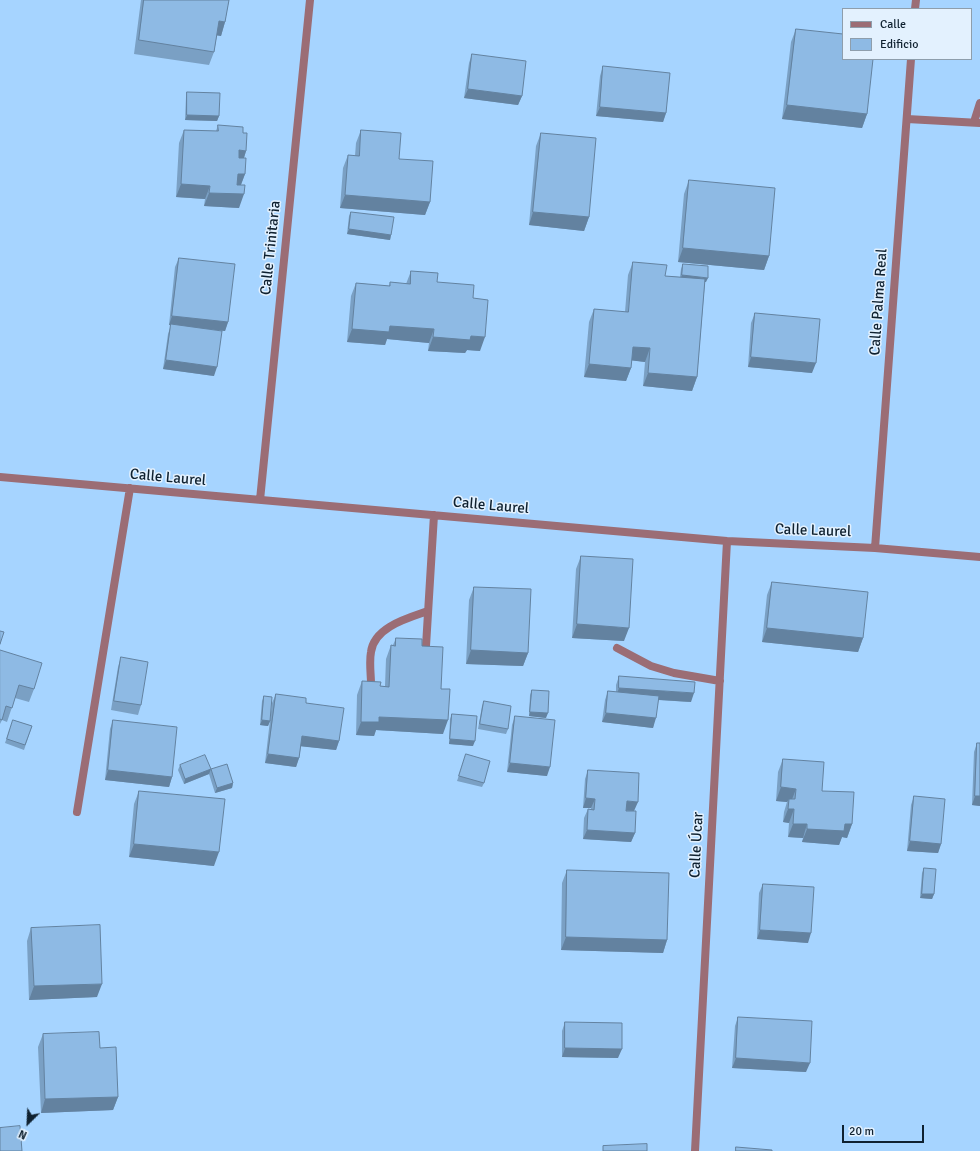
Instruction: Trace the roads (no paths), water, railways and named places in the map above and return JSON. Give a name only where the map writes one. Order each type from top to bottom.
[{"type":"street","name":"Calle Trinitaria","points":[[260,500],[310,0]]},
{"type":"street","name":"Calle Palma Real","points":[[875,548],[911,60]]},
{"type":"street","points":[[907,119],[977,123],[980,103]]},
{"type":"street","name":"Calle Laurel","points":[[0,477],[727,541],[875,548],[980,557]]},
{"type":"street","points":[[77,812],[130,488]]},
{"type":"street","points":[[426,646],[434,515]]},
{"type":"street","name":"Calle Úcar","points":[[695,1151],[727,541]]},
{"type":"street","points":[[371,684],[371,651],[379,634],[401,621],[428,611]]},
{"type":"street","points":[[617,648],[651,666],[674,673],[720,681]]}]
